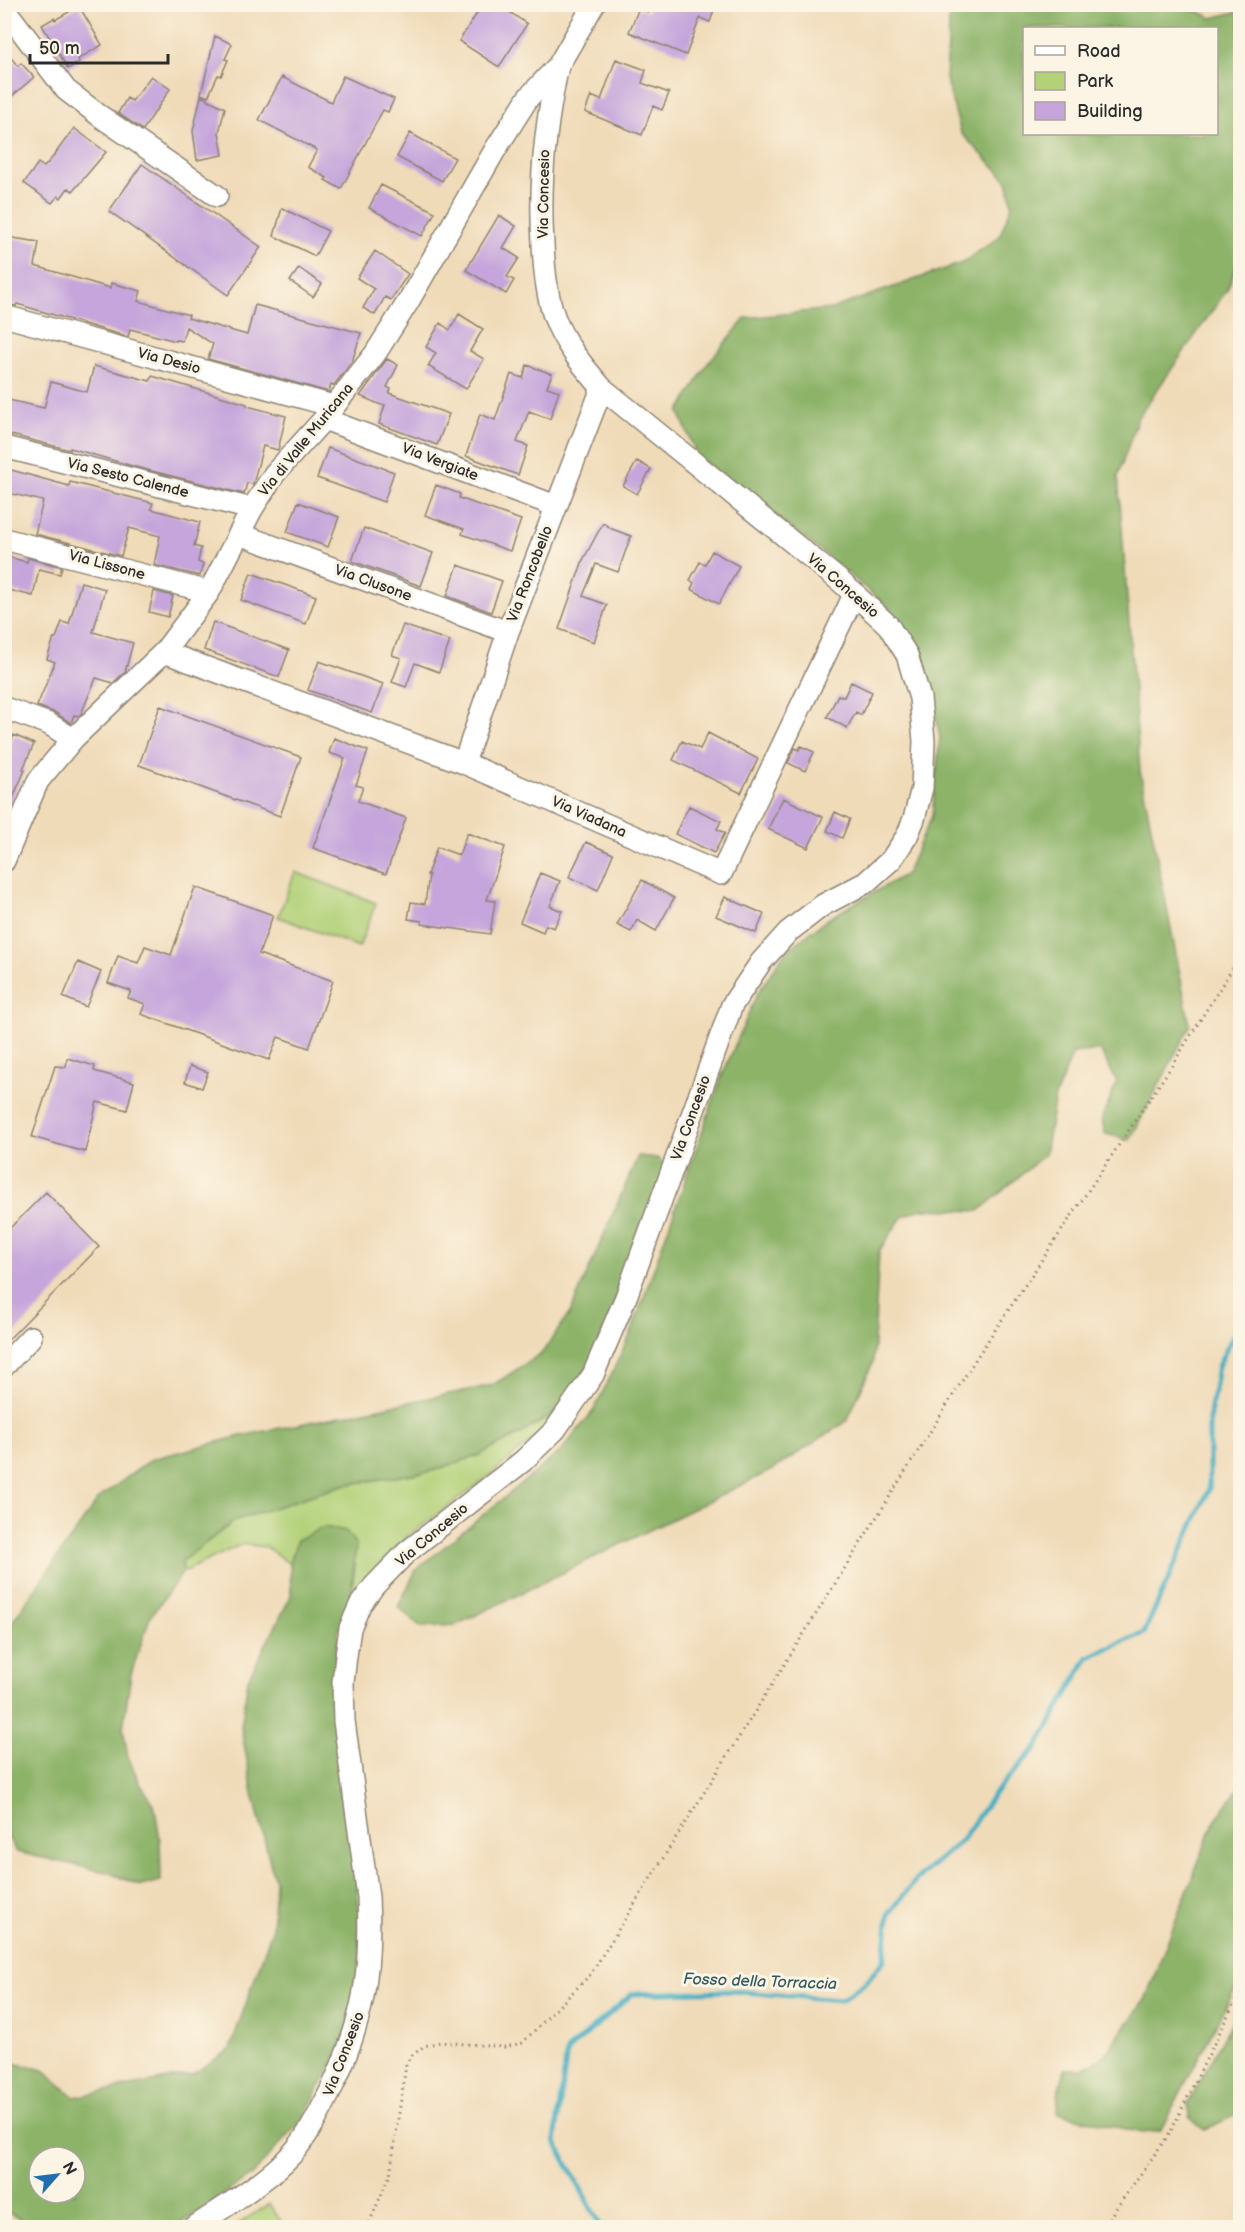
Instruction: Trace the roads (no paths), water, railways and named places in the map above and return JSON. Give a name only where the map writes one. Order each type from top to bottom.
[{"type":"street","name":"Via di Valle Muricana","points":[[4,861],[38,781],[73,739],[164,652],[209,592],[252,509],[276,473],[375,354],[470,190],[519,112],[538,86],[558,66],[594,4]]},
{"type":"street","points":[[4,8],[56,78],[77,99],[217,196]]},
{"type":"street","name":"Via Concesio","points":[[193,2228],[259,2182],[297,2147],[325,2102],[356,2029],[367,1977],[368,1897],[344,1721],[343,1682],[350,1628],[360,1605],[374,1586],[407,1552],[523,1461],[555,1431],[593,1375],[626,1298],[732,1005],[761,962],[788,932],[823,905],[865,883],[885,866],[899,849],[914,819],[921,788],[924,758],[923,723],[917,686],[907,655],[898,639],[855,593],[602,388],[579,360],[561,332],[552,310],[546,278],[542,222],[546,130],[558,66]]},
{"type":"street","name":"Via Desio","points":[[4,316],[329,412]]},
{"type":"street","name":"Via Roncobello","points":[[465,763],[508,632],[602,388]]},
{"type":"street","name":"Via Vergiate","points":[[329,412],[556,506]]},
{"type":"street","name":"Via Sesto Calende","points":[[4,447],[252,509]]},
{"type":"street","name":"Via Clusone","points":[[239,534],[508,632]]},
{"type":"street","name":"Via Lissone","points":[[4,539],[209,592]]},
{"type":"street","name":"Via Viadana","points":[[164,652],[465,763],[721,874],[855,593]]},
{"type":"street","points":[[4,708],[49,724],[73,739]]},
{"type":"street","points":[[4,1366],[31,1337]]},
{"type":"waterway","name":"Fosso della Torraccia","points":[[597,2228],[599,2223],[555,2141],[567,2051],[632,1994],[731,1991],[841,2000],[866,1982],[884,1960],[889,1914],[917,1879],[962,1840],[993,1795],[1037,1747],[1088,1657],[1144,1633],[1209,1489],[1209,1420],[1218,1366],[1240,1322]]}]
